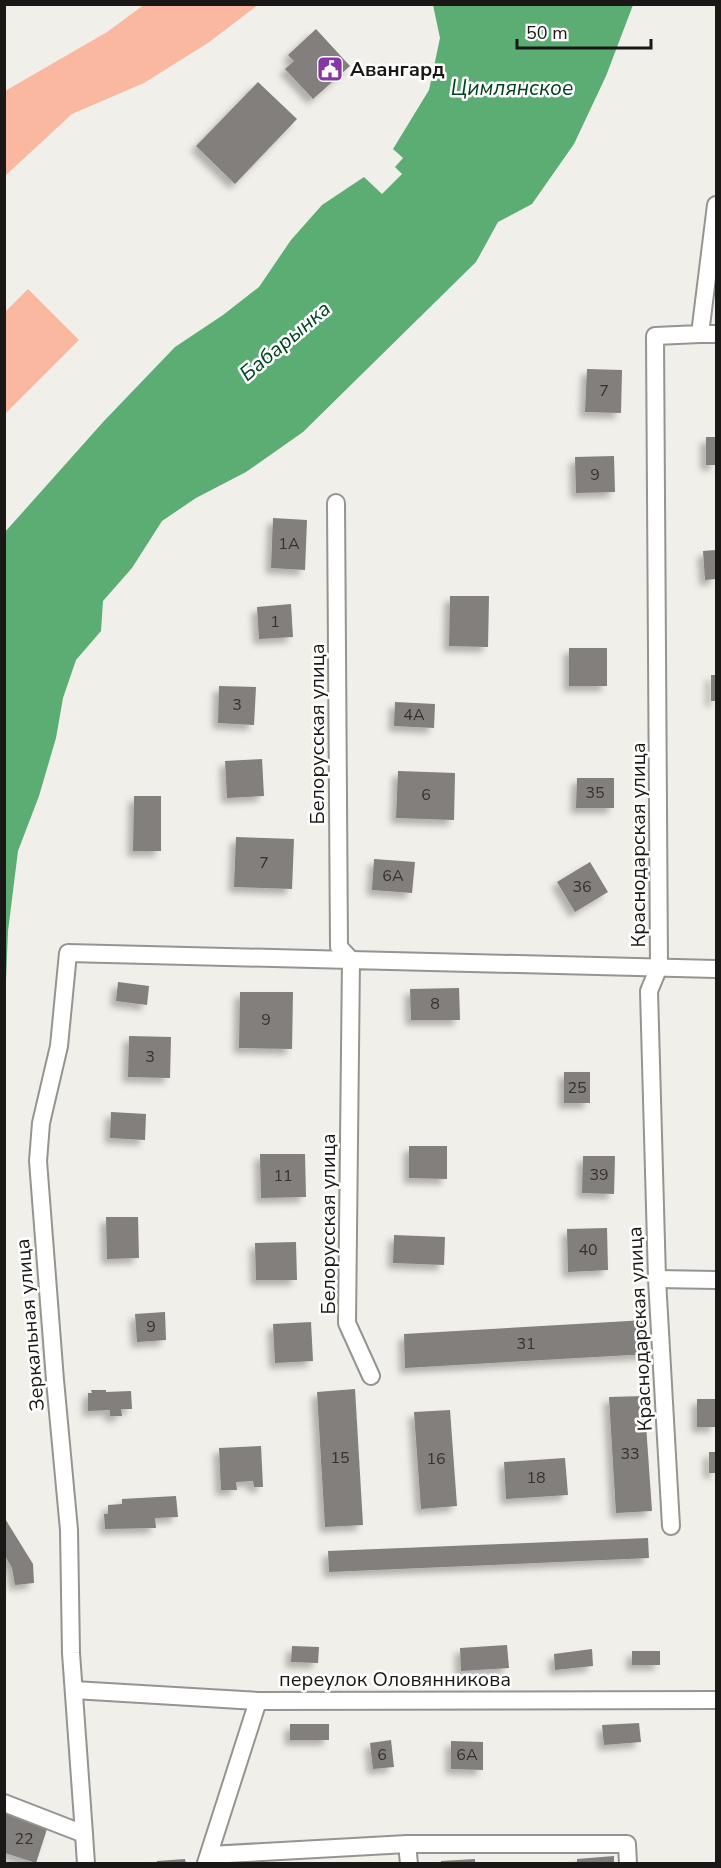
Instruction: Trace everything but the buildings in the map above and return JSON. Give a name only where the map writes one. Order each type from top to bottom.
[{"type":"street","name":"Краснодарская улица","points":[[671,1526],[657,1279],[649,991],[659,967],[655,336],[708,334],[717,205]]},
{"type":"street","name":"Белорусская улица","points":[[336,502],[339,947],[351,960],[347,1323],[371,1376]]},
{"type":"street","name":"Зеркальная улица","points":[[86,1863],[71,1653],[69,1530],[38,1161],[41,1123],[59,1046],[69,953],[351,960]]},
{"type":"street","points":[[351,960],[717,969]]},
{"type":"street","points":[[657,1279],[717,1280]]},
{"type":"street","name":"переулок Оловянникова","points":[[74,1690],[258,1701],[717,1700]]},
{"type":"street","points":[[258,1701],[208,1859],[407,1844],[627,1844],[628,1863]]},
{"type":"street","points":[[4,1803],[84,1834]]},
{"type":"street","points":[[407,1844],[409,1863]]},
{"type":"shaded area","points":[[145,4],[258,5],[208,43],[144,83],[72,114],[5,176],[5,91],[107,32]]},
{"type":"shaded area","points":[[28,289],[79,340],[5,414],[5,312]]},
{"type":"water","name":"Цимлянское","points":[[433,5],[633,5],[606,76],[574,144],[532,204],[498,222],[476,262],[303,432],[246,472],[196,498],[162,521],[132,568],[103,601],[101,631],[76,660],[63,698],[56,738],[39,796],[18,851],[8,931],[5,1006],[5,532],[104,421],[175,347],[223,315],[259,287],[291,240],[322,205],[364,177],[382,194],[402,174],[395,167],[403,158],[393,149],[429,90],[440,38]]},
{"type":"place","name":"Авангард","points":[[330,69]]},
{"type":"water label","name":"Бабарынка","points":[[285,341]]}]
